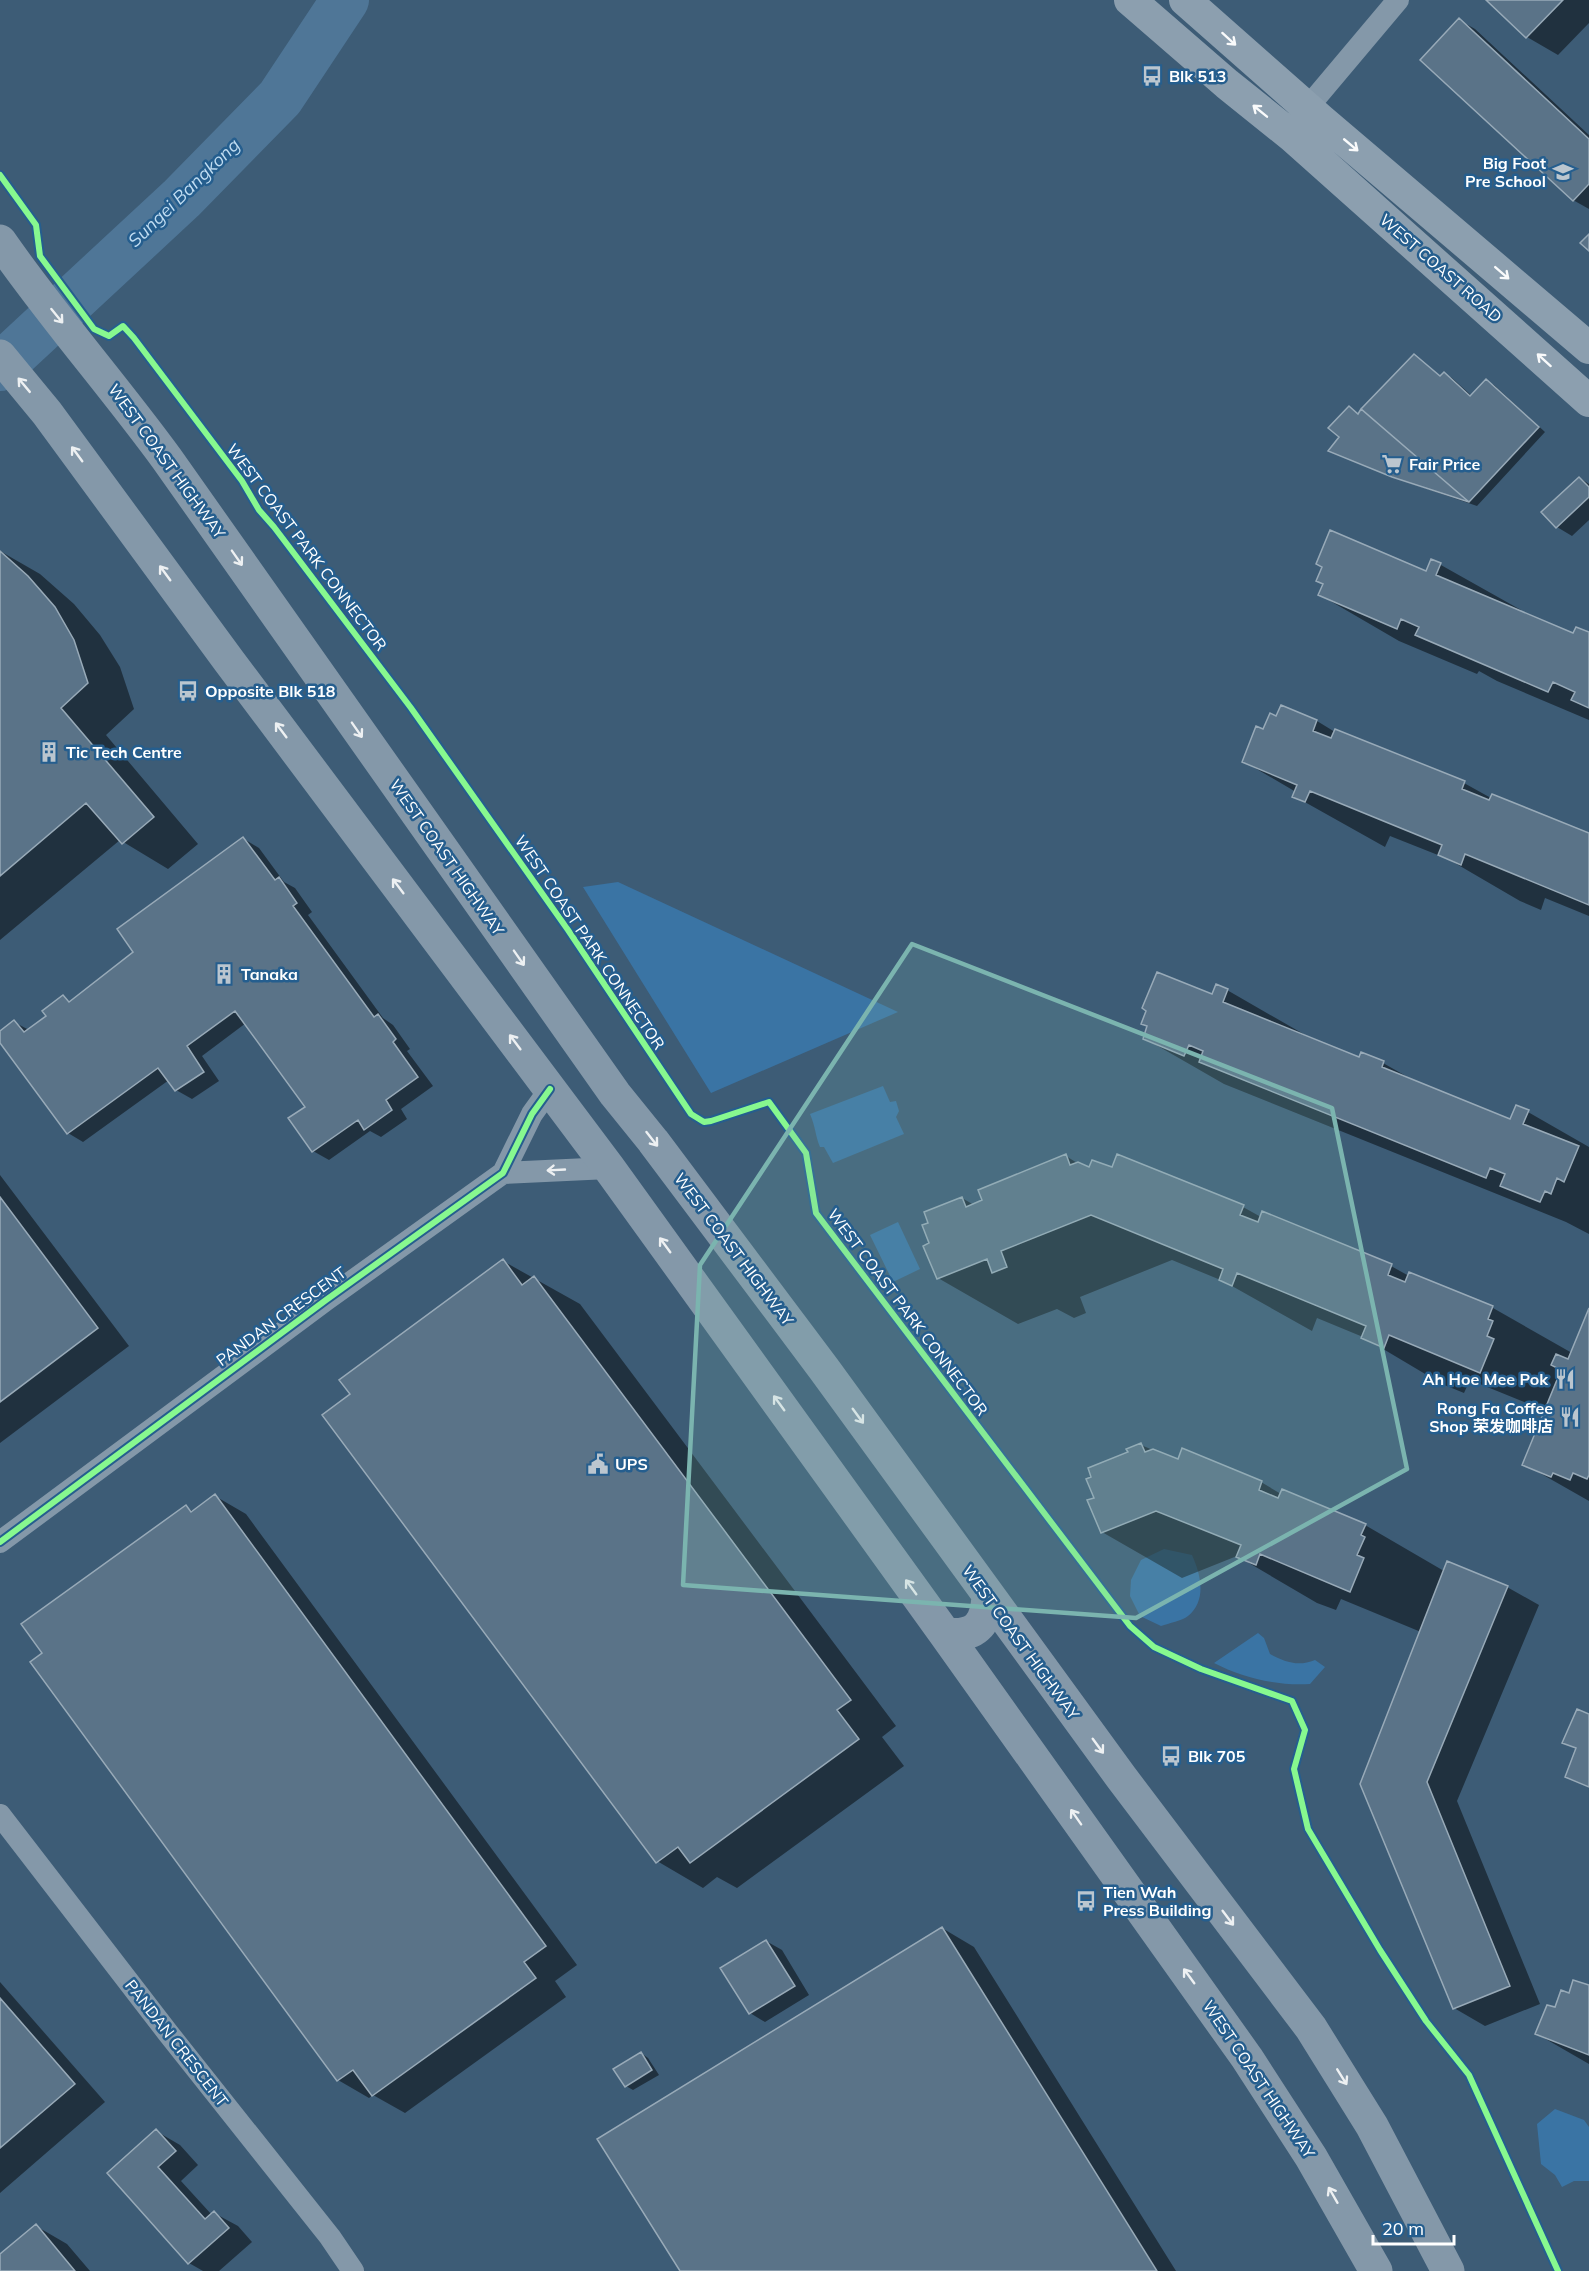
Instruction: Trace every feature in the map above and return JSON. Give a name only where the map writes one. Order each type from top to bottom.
[{"type":"highway","name":"WEST COAST HIGHWAY","points":[[7,252],[104,375],[195,497],[615,1094],[653,1141],[824,1369],[988,1597],[1311,2028],[1372,2127],[1448,2271]]},
{"type":"highway","name":"WEST COAST HIGHWAY","points":[[0,357],[47,413],[229,661],[609,1168],[945,1634],[1247,2058],[1311,2157],[1376,2271]]},
{"type":"highway","points":[[945,1634],[961,1636],[975,1630],[983,1622],[987,1612],[988,1597]]},
{"type":"main road","points":[[1185,0],[1306,107],[1589,348]]},
{"type":"main road","name":"WEST COAST ROAD","points":[[1144,4],[1227,84],[1293,137],[1588,399]]},
{"type":"street","points":[[1293,137],[1293,127],[1306,107],[1398,0]]},
{"type":"street","name":"PANDAN CRESCENT","points":[[0,1542],[308,1313],[503,1173],[531,1114],[550,1089]]},
{"type":"street","points":[[503,1173],[609,1168]]},
{"type":"street","name":"PANDAN CRESCENT","points":[[0,1815],[168,2033],[330,2237],[353,2271]]},
{"type":"highlighted area","points":[[912,944],[1332,1108],[1407,1469],[1136,1618],[683,1585],[700,1265]]},
{"type":"shaded area","points":[[618,882],[898,1012],[711,1093],[583,887]]},
{"type":"shaded area","points":[[883,1086],[890,1102],[896,1101],[899,1111],[896,1117],[904,1134],[833,1163],[824,1147],[820,1147],[810,1114]]},
{"type":"shaded area","points":[[898,1222],[920,1269],[893,1282],[870,1235]]},
{"type":"shaded area","points":[[1164,1549],[1192,1555],[1200,1579],[1200,1595],[1194,1610],[1188,1616],[1161,1626],[1140,1616],[1130,1596],[1131,1580],[1141,1560]]},
{"type":"shaded area","points":[[1258,1633],[1264,1638],[1270,1654],[1297,1663],[1315,1660],[1325,1667],[1310,1684],[1285,1684],[1260,1680],[1214,1663]]},
{"type":"shaded area","points":[[1555,2109],[1584,2120],[1589,2127],[1589,2181],[1574,2181],[1562,2187],[1555,2175],[1541,2164],[1537,2124]]},
{"type":"building","points":[[1486,0],[1563,0],[1526,38]]},
{"type":"building","points":[[1459,18],[1589,139],[1589,184],[1573,201],[1420,60]]},
{"type":"building","points":[[1589,234],[1589,251],[1580,243]]},
{"type":"building","points":[[1414,354],[1440,376],[1444,372],[1470,396],[1486,379],[1539,427],[1469,502],[1361,409]]},
{"type":"building","name":"Fair Price","points":[[1349,406],[1358,414],[1361,409],[1469,502],[1392,477],[1328,451],[1339,437],[1328,428]]},
{"type":"building","points":[[1579,477],[1589,487],[1589,497],[1556,528],[1541,512]]},
{"type":"building","points":[[1330,530],[1426,571],[1431,559],[1441,563],[1436,575],[1573,633],[1576,627],[1589,632],[1589,708],[1571,700],[1575,692],[1553,682],[1548,692],[1415,635],[1419,627],[1401,619],[1397,629],[1318,595],[1323,584],[1316,581],[1322,567],[1316,564]]},
{"type":"building","name":"Tic Tech Centre","points":[[0,551],[28,576],[55,607],[74,640],[88,683],[61,708],[154,817],[122,844],[86,803],[0,876]]},
{"type":"building","points":[[1281,705],[1317,720],[1313,731],[1331,738],[1335,729],[1465,781],[1462,789],[1489,800],[1492,794],[1589,833],[1589,905],[1465,854],[1461,865],[1438,855],[1442,845],[1310,791],[1305,802],[1292,797],[1297,785],[1242,762],[1256,726],[1263,729],[1270,713],[1276,716]]},
{"type":"building","name":"Tanaka","points":[[243,837],[275,880],[279,877],[297,903],[293,906],[374,1017],[378,1014],[396,1039],[393,1042],[418,1077],[386,1100],[392,1110],[364,1130],[358,1120],[312,1152],[288,1118],[305,1107],[235,1011],[187,1046],[204,1072],[175,1091],[158,1068],[67,1134],[0,1043],[0,1031],[14,1020],[24,1032],[46,1016],[42,1011],[63,995],[69,1002],[133,952],[117,929]]},
{"type":"building","points":[[1157,972],[1212,994],[1216,984],[1228,989],[1223,1002],[1359,1057],[1361,1052],[1384,1061],[1382,1067],[1510,1119],[1516,1105],[1529,1110],[1523,1124],[1579,1146],[1564,1182],[1557,1178],[1551,1194],[1545,1191],[1540,1202],[1500,1186],[1505,1174],[1490,1168],[1486,1178],[1199,1062],[1203,1051],[1189,1045],[1184,1056],[1143,1039],[1147,1026],[1141,1024],[1146,1011],[1142,1008]]},
{"type":"building","points":[[1066,1154],[1070,1165],[1078,1162],[1089,1167],[1092,1160],[1112,1167],[1117,1154],[1244,1205],[1240,1215],[1258,1222],[1262,1211],[1392,1264],[1388,1275],[1405,1282],[1409,1272],[1493,1306],[1488,1319],[1493,1321],[1487,1336],[1494,1339],[1480,1373],[1389,1335],[1384,1348],[1361,1338],[1366,1326],[1237,1273],[1232,1286],[1219,1280],[1223,1269],[1091,1215],[1001,1251],[1007,1267],[992,1273],[987,1259],[937,1279],[923,1246],[929,1243],[922,1225],[928,1223],[924,1212],[962,1197],[966,1207],[982,1200],[978,1190]]},
{"type":"building","points":[[0,1197],[98,1328],[0,1402]]},
{"type":"building","points":[[503,1259],[522,1285],[534,1276],[851,1700],[837,1710],[859,1739],[690,1863],[678,1847],[656,1863],[322,1415],[350,1394],[339,1380]]},
{"type":"building","points":[[1589,1308],[1589,1475],[1587,1479],[1573,1473],[1570,1480],[1553,1473],[1551,1477],[1522,1465],[1561,1370],[1551,1365],[1556,1354],[1568,1359]]},
{"type":"building","points":[[1141,1443],[1145,1452],[1153,1449],[1178,1459],[1182,1448],[1262,1481],[1259,1490],[1278,1498],[1282,1489],[1366,1524],[1361,1535],[1365,1537],[1357,1555],[1364,1558],[1350,1592],[1260,1554],[1256,1565],[1236,1557],[1241,1545],[1156,1511],[1101,1533],[1087,1500],[1094,1498],[1086,1479],[1091,1477],[1088,1468],[1128,1452],[1126,1449]]},
{"type":"building","points":[[215,1494],[546,1946],[524,1962],[536,1978],[372,2096],[353,2070],[337,2081],[30,1662],[42,1653],[21,1624],[186,1505],[191,1512]]},
{"type":"building","points":[[1447,1561],[1508,1586],[1427,1782],[1510,1986],[1453,2009],[1360,1784]]},
{"type":"building","points":[[1577,1709],[1589,1714],[1589,1787],[1565,1777],[1576,1748],[1562,1743]]},
{"type":"building","points":[[942,1927],[1157,2271],[680,2271],[597,2139]]},
{"type":"building","points":[[766,1940],[795,1986],[749,2014],[720,1968]]},
{"type":"building","points":[[1573,1980],[1589,1985],[1589,2055],[1535,2034],[1547,2005],[1555,2007],[1561,1990],[1569,1993]]},
{"type":"building","points":[[0,1998],[75,2084],[0,2148]]},
{"type":"building","points":[[641,2052],[652,2070],[625,2087],[613,2069]]},
{"type":"building","points":[[156,2129],[176,2151],[158,2167],[205,2219],[214,2211],[229,2228],[188,2264],[107,2173]]},
{"type":"building","points":[[36,2224],[75,2271],[0,2271],[0,2254]]},
{"type":"waterway","name":"Sungei Bangkong","points":[[0,367],[182,198],[280,98],[345,0]]},
{"type":"cycle path","name":"WEST COAST PARK CONNECTOR","points":[[0,175],[36,225],[40,256],[94,329],[109,336],[123,326],[134,338],[242,481],[259,510],[411,708],[568,930],[691,1114],[704,1122],[711,1121],[769,1102],[806,1153],[816,1213],[1130,1626],[1154,1647],[1201,1669],[1292,1701],[1305,1730],[1294,1769],[1308,1829],[1380,1950],[1426,2021],[1469,2075],[1558,2271]]},
{"type":"cycle path","points":[[0,1542],[326,1300],[503,1173],[532,1114],[550,1089]]},
{"type":"place","name":"Blk 513","points":[[1152,76]]},
{"type":"place","name":"Big Foot Pre School","points":[[1563,172]]},
{"type":"place","name":"Fair Price","points":[[1392,464]]},
{"type":"place","name":"Opposite Blk 518","points":[[188,691]]},
{"type":"place","name":"Tic Tech Centre","points":[[49,752]]},
{"type":"place","name":"Tanaka","points":[[224,974]]},
{"type":"place","name":"Ah Hoe Mee Pok","points":[[1565,1379]]},
{"type":"place","name":"Rong Fa Coffee Shop 荣发咖啡店","points":[[1570,1417]]},
{"type":"place","name":"UPS","points":[[598,1464]]},
{"type":"place","name":"Blk 705","points":[[1171,1756]]},
{"type":"place","name":"Tien Wah Press Building","points":[[1086,1901]]}]
